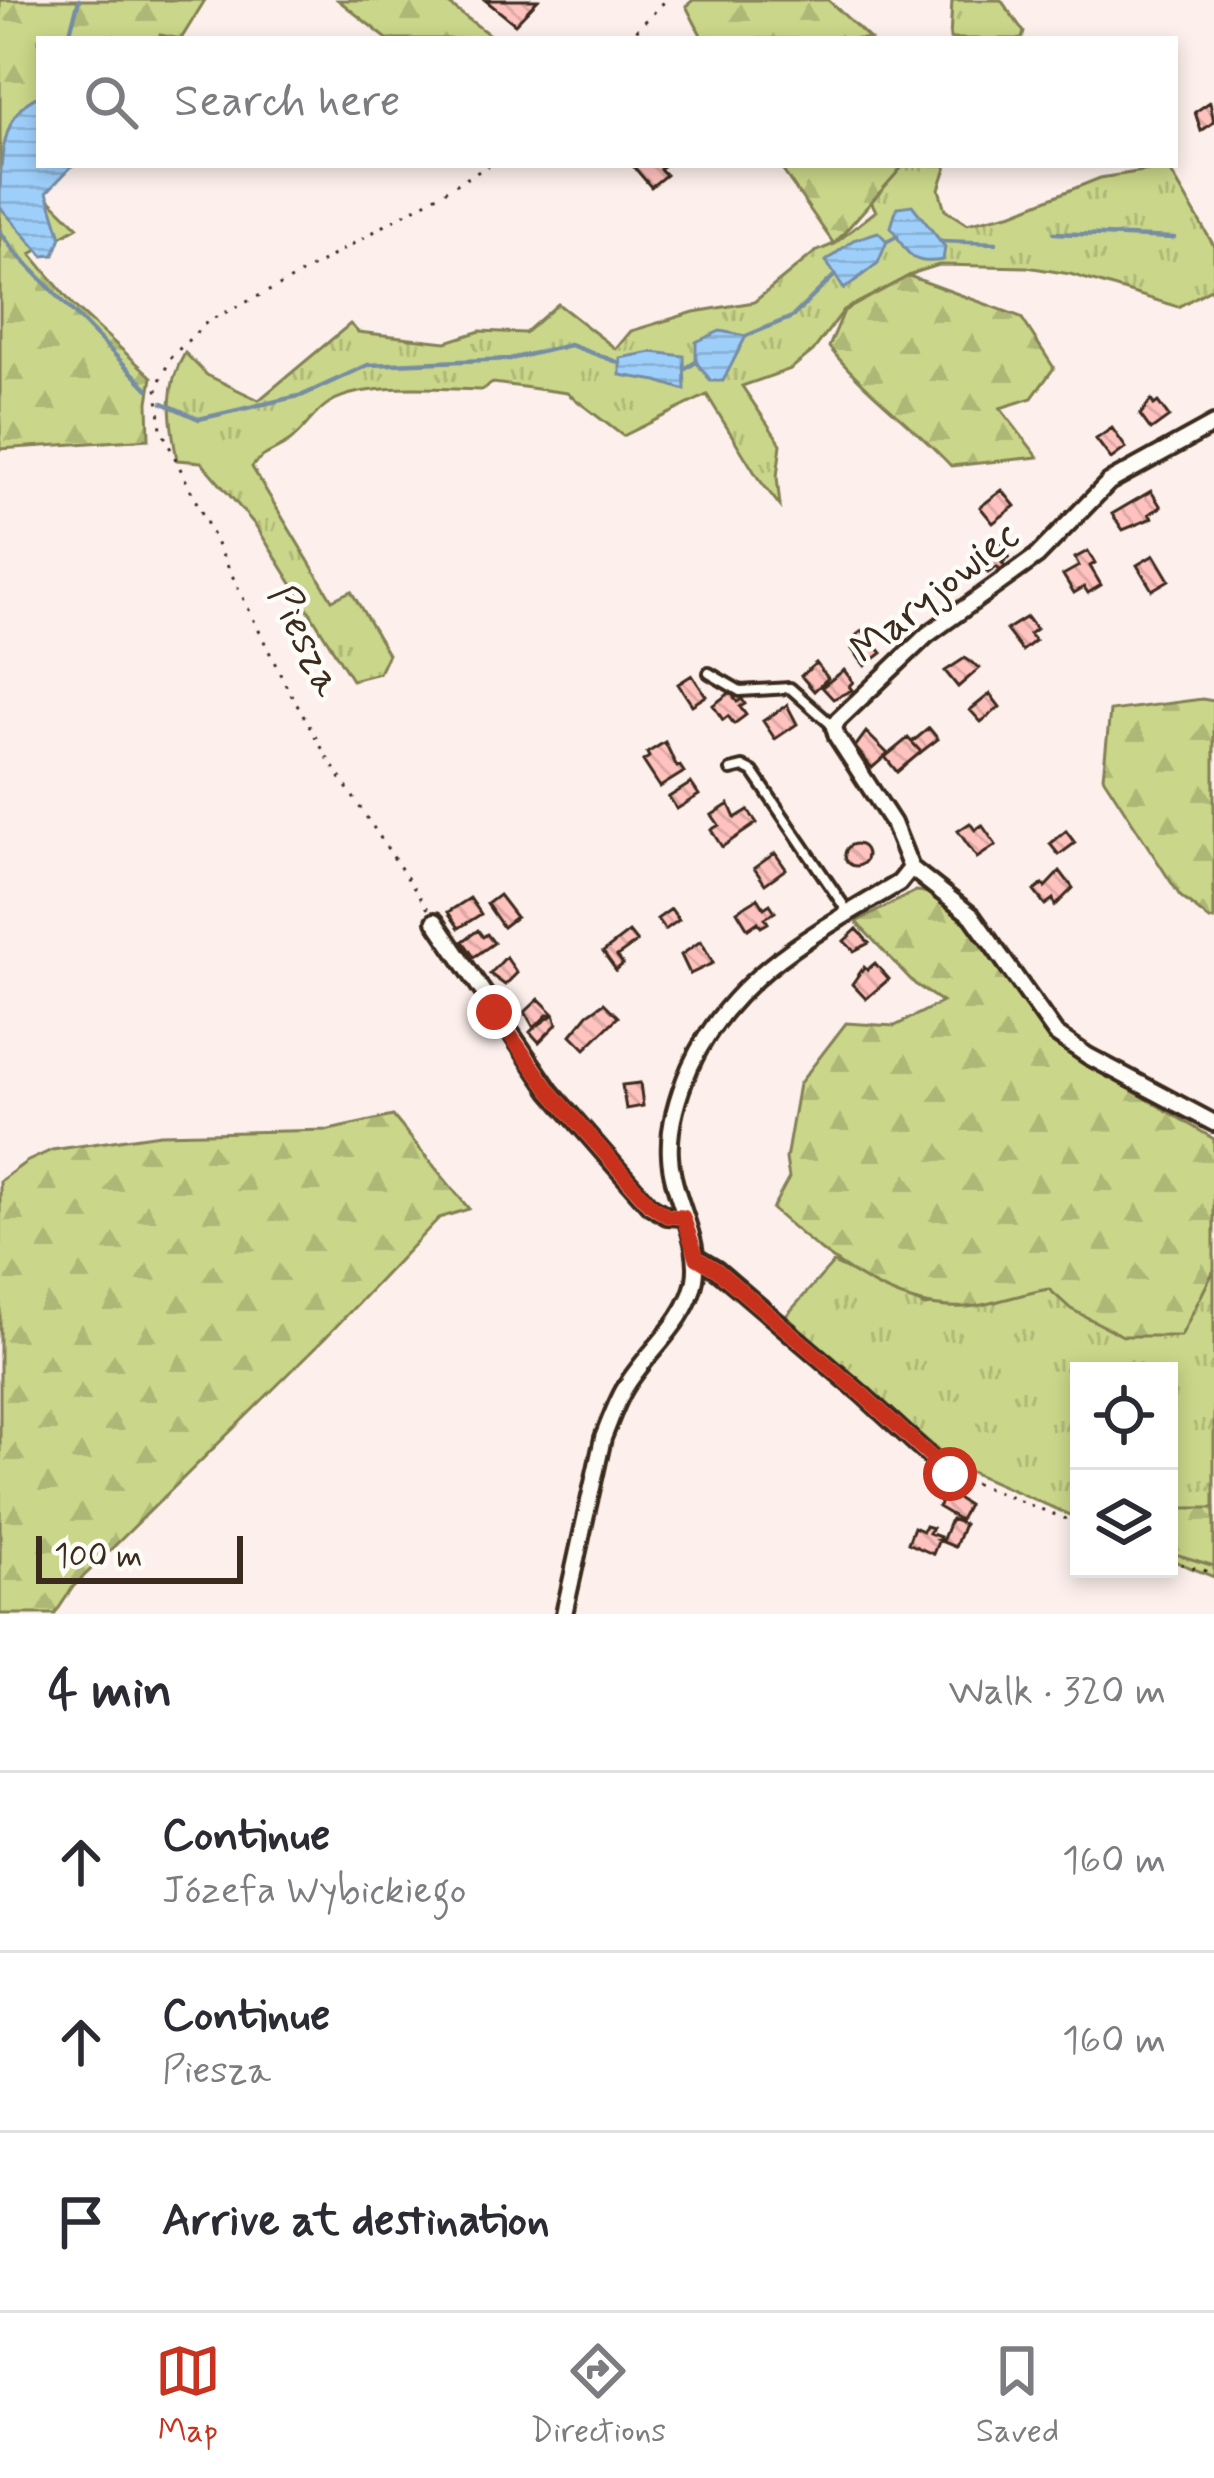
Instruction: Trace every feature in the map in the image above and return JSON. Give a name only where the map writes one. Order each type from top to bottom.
[{"type":"street","name":"Maryjowiec","points":[[834,727],[875,681],[927,635],[1037,556],[1108,482],[1214,424]]},
{"type":"street","points":[[834,727],[893,824],[910,868],[972,916],[1056,1034],[1214,1123]]},
{"type":"street","points":[[564,1614],[608,1426],[625,1388],[686,1305],[694,1285],[697,1258],[671,1176],[671,1132],[682,1085],[709,1028],[763,969],[899,883],[910,868]]},
{"type":"street","points":[[435,921],[550,1091],[649,1204],[667,1216],[683,1217]]},
{"type":"street","points":[[697,1258],[717,1270],[950,1474]]},
{"type":"lane","points":[[709,673],[740,691],[790,688],[834,727]]},
{"type":"lane","points":[[730,770],[743,767],[753,772],[849,913]]},
{"type":"path","points":[[631,36],[666,0]]},
{"type":"path","name":"Piesza","points":[[435,921],[331,764],[284,682],[161,429],[157,387],[171,357],[208,321],[285,283],[485,168]]},
{"type":"path","points":[[950,1474],[1070,1521]]},
{"type":"path","points":[[1178,1563],[1214,1573]]},
{"type":"green space","points":[[0,0],[205,0],[183,36],[36,36],[40,190],[78,227],[31,254],[73,305],[152,377],[149,439],[0,449]]},
{"type":"green space","points":[[338,0],[453,0],[450,5],[491,36],[383,36]]},
{"type":"green space","points":[[693,0],[828,0],[867,36],[701,36],[686,6]]},
{"type":"green space","points":[[952,0],[1001,0],[1024,32],[1023,36],[950,36]]},
{"type":"green space","points":[[781,168],[901,168],[834,244]]},
{"type":"green space","points":[[894,168],[946,168],[939,189],[945,210],[967,224],[1013,213],[1100,178],[1169,168],[1214,246],[1214,287],[1178,307],[1070,274],[1027,267],[939,265],[917,272],[844,310],[813,351],[791,369],[742,386],[781,444],[780,506],[707,395],[623,436],[567,393],[493,383],[481,390],[383,389],[331,402],[290,441],[252,467],[332,600],[351,591],[388,654],[379,673],[352,680],[256,526],[201,462],[177,460],[171,393],[185,353],[207,375],[259,400],[350,324],[358,332],[446,342],[480,331],[525,333],[558,304],[616,349],[631,331],[694,312],[754,302],[815,252],[834,244],[876,211],[871,201]]},
{"type":"green space","points":[[909,276],[1021,317],[1054,368],[1032,398],[1000,408],[1038,457],[951,466],[829,347],[844,311]]},
{"type":"green space","points":[[1214,701],[1214,919],[1210,920],[1180,896],[1103,777],[1110,711]]},
{"type":"green space","points":[[916,891],[935,896],[955,911],[1063,1049],[1214,1139],[1214,1270],[1181,1336],[1123,1336],[1071,1309],[1049,1289],[976,1306],[918,1302],[839,1264],[772,1209],[789,1178],[786,1159],[799,1084],[846,1023],[895,1026],[942,1002],[915,984],[856,922]]},
{"type":"green space","points":[[393,1116],[469,1209],[439,1218],[73,1587],[55,1614],[0,1614],[0,1181],[52,1150],[160,1134],[329,1130]]},
{"type":"green space","points":[[833,1263],[925,1306],[1049,1289],[1072,1309],[1180,1336],[1214,1270],[1214,1577],[1178,1563],[1178,1362],[1070,1362],[1070,1515],[957,1466],[784,1318]]},
{"type":"green space","points":[[1182,1508],[1214,1508],[1214,1566],[1178,1555]]},
{"type":"water","points":[[36,98],[36,168],[70,168],[47,192],[61,237],[54,255],[43,256],[0,207],[5,142],[26,103]]},
{"type":"water","points":[[912,205],[945,247],[943,260],[917,259],[891,227],[897,207]]},
{"type":"water","points":[[878,232],[887,241],[878,263],[844,289],[826,261],[853,240]]},
{"type":"water","points":[[720,331],[746,336],[723,381],[711,381],[696,362],[696,342]]},
{"type":"water","points":[[652,352],[684,356],[685,390],[620,375],[620,358]]},
{"type":"building","points":[[485,0],[538,0],[515,24]]},
{"type":"building","points":[[1210,102],[1214,122],[1201,131],[1195,112]]},
{"type":"building","points":[[635,168],[661,168],[666,175],[651,187]]},
{"type":"building","points":[[1151,400],[1169,417],[1151,430],[1140,415]]},
{"type":"building","points":[[1112,428],[1126,448],[1111,459],[1096,439]]},
{"type":"building","points":[[1002,490],[1015,506],[993,523],[980,507]]},
{"type":"building","points":[[1151,491],[1161,507],[1149,514],[1152,518],[1123,530],[1112,514]]},
{"type":"building","points":[[999,542],[1009,557],[1000,571],[997,567],[988,573],[977,558]]},
{"type":"building","points":[[1088,551],[1101,585],[1088,593],[1084,587],[1074,593],[1063,575],[1079,566],[1075,558]]},
{"type":"building","points":[[1154,555],[1169,580],[1152,590],[1137,565]]},
{"type":"building","points":[[1027,617],[1036,629],[1029,634],[1035,641],[1022,651],[1006,630]]},
{"type":"building","points":[[863,630],[882,653],[865,666],[852,649],[858,644],[853,638]]},
{"type":"building","points":[[965,658],[980,668],[958,687],[945,671]]},
{"type":"building","points":[[816,663],[828,678],[814,691],[801,676]]},
{"type":"building","points":[[844,670],[853,682],[852,690],[833,699],[822,687]]},
{"type":"building","points":[[692,675],[706,696],[692,705],[678,684]]},
{"type":"building","points":[[731,692],[737,702],[742,699],[745,704],[740,707],[746,715],[734,724],[728,716],[723,720],[713,705]]},
{"type":"building","points":[[990,694],[1000,707],[981,722],[970,710]]},
{"type":"building","points":[[787,705],[797,724],[775,739],[763,721]]},
{"type":"building","points":[[929,728],[938,739],[921,752],[912,742]]},
{"type":"building","points":[[866,732],[888,754],[872,768],[855,747]]},
{"type":"building","points":[[908,738],[921,752],[897,772],[885,757]]},
{"type":"building","points":[[665,742],[684,772],[660,787],[643,761]]},
{"type":"building","points":[[691,783],[699,795],[677,809],[669,797]]},
{"type":"building","points":[[729,804],[735,818],[748,810],[757,823],[722,847],[711,830],[719,825],[712,815]]},
{"type":"building","points":[[970,823],[975,830],[982,825],[996,845],[977,858],[958,831]]},
{"type":"building","points":[[1066,831],[1075,843],[1059,855],[1050,844]]},
{"type":"building","points":[[856,844],[867,855],[856,866],[845,855]]},
{"type":"building","points":[[775,853],[786,869],[765,884],[754,868]]},
{"type":"building","points":[[1060,871],[1073,888],[1055,906],[1053,899],[1045,905],[1034,891]]},
{"type":"building","points":[[499,895],[516,917],[503,927],[487,904]]},
{"type":"building","points":[[470,898],[481,914],[459,928],[448,912]]},
{"type":"building","points":[[758,898],[764,908],[770,904],[775,912],[765,918],[768,923],[761,927],[758,922],[748,929],[737,911]]},
{"type":"building","points":[[671,909],[679,920],[665,930],[657,919]]},
{"type":"building","points":[[857,929],[869,943],[854,951],[844,941]]},
{"type":"building","points":[[478,930],[494,943],[474,957],[463,941]]},
{"type":"building","points":[[629,932],[637,942],[617,956],[623,964],[616,970],[603,952]]},
{"type":"building","points":[[701,941],[713,963],[690,974],[681,955]]},
{"type":"building","points":[[506,957],[517,973],[505,985],[490,974]]},
{"type":"building","points":[[875,963],[889,979],[866,999],[852,984],[864,967],[867,970]]},
{"type":"building","points":[[539,999],[554,1014],[534,1028],[525,1012]]},
{"type":"building","points":[[604,1003],[618,1017],[585,1049],[571,1035]]},
{"type":"building","points":[[554,1014],[557,1024],[539,1042],[530,1032]]},
{"type":"building","points":[[640,1083],[643,1106],[626,1109],[622,1085]]},
{"type":"building","points":[[947,1492],[968,1505],[960,1520],[938,1507]]},
{"type":"building","points":[[951,1519],[964,1524],[955,1547],[938,1540],[943,1539]]},
{"type":"building","points":[[925,1526],[940,1537],[933,1554],[908,1543],[914,1527],[923,1531]]},
{"type":"waterway","points":[[69,36],[79,0]]},
{"type":"waterway","points":[[0,231],[148,389]]},
{"type":"waterway","points":[[1054,233],[1174,238]]},
{"type":"waterway","points":[[887,241],[897,236]]},
{"type":"waterway","points":[[940,241],[996,243]]},
{"type":"waterway","points":[[746,336],[792,317],[835,275]]},
{"type":"waterway","points":[[163,403],[199,419],[303,395],[368,365],[510,359],[570,345],[620,363]]},
{"type":"waterway","points":[[685,369],[696,362]]},
{"type":"route","points":[[494,1012],[550,1091],[649,1204],[667,1216],[683,1217],[697,1258],[717,1270],[950,1474]]}]
